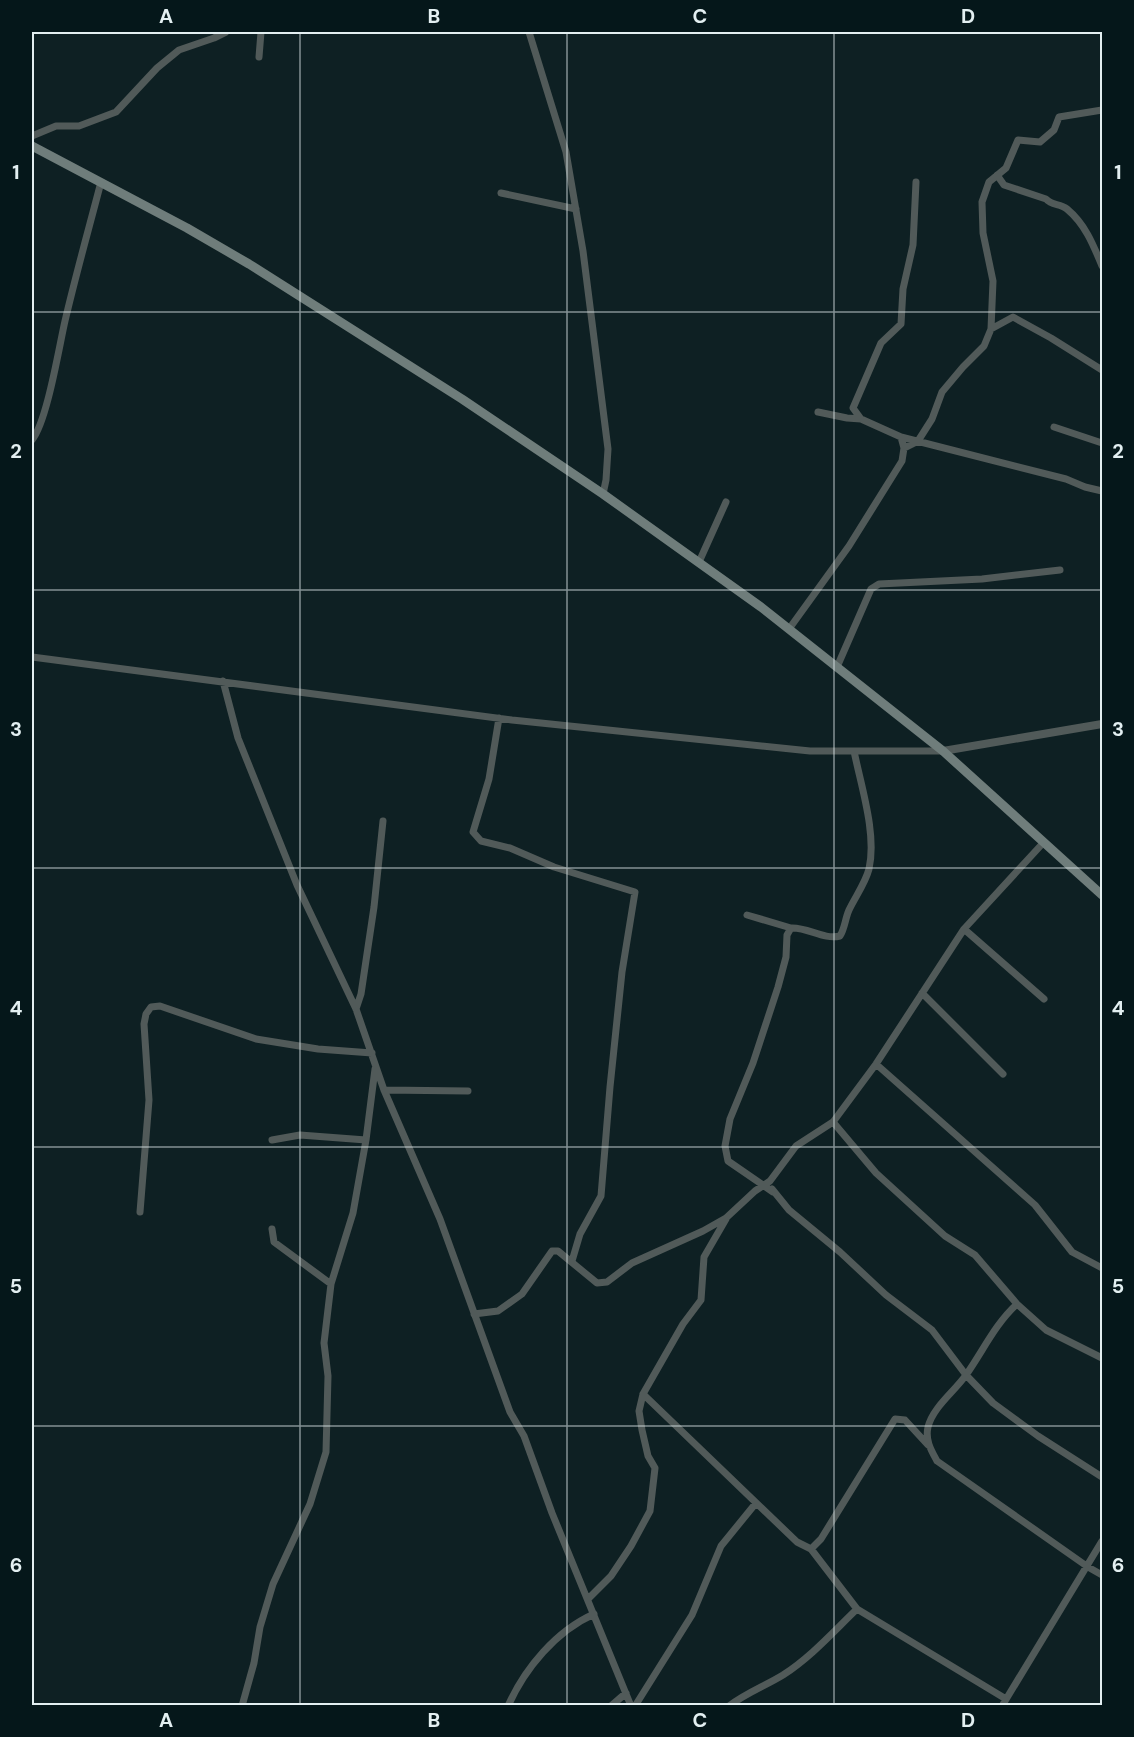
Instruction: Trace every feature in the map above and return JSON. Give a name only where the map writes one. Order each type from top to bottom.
[{"type":"main road","points":[[32,146],[187,228],[259,270],[462,399],[603,494],[789,629],[943,751],[1102,895]]},
{"type":"street","points":[[32,136],[56,126],[79,126],[116,112],[157,68],[179,50],[226,32]]},
{"type":"street","points":[[259,57],[261,32]]},
{"type":"street","points":[[529,32],[566,152],[583,251],[608,449],[603,494]]},
{"type":"street","points":[[904,448],[918,441],[932,420],[942,392],[984,346],[991,329],[993,281],[983,233],[982,202],[989,182],[1006,168],[1018,141],[1040,142],[1054,130],[1059,117],[1102,110]]},
{"type":"street","points":[[997,175],[1004,185],[1046,199],[1051,204],[1065,207],[1086,229],[1102,266]]},
{"type":"street","points":[[32,440],[37,434],[45,408],[101,182]]},
{"type":"street","points":[[861,419],[853,408],[866,374],[881,343],[901,324],[903,290],[913,245],[916,182]]},
{"type":"street","points":[[501,193],[576,209]]},
{"type":"street","points":[[991,329],[1012,317],[1102,370]]},
{"type":"street","points":[[818,412],[861,419],[901,437],[1102,490]]},
{"type":"street","points":[[1054,427],[1102,443]]},
{"type":"street","points":[[789,629],[849,546],[902,461],[904,448],[901,437]]},
{"type":"street","points":[[699,562],[726,502]]},
{"type":"street","points":[[837,667],[871,589],[879,584],[982,579],[1060,570]]},
{"type":"street","points":[[32,657],[499,718],[810,751],[943,751],[1102,724]]},
{"type":"street","points":[[223,681],[238,738],[297,885],[356,1009],[384,1090],[440,1219],[510,1412],[524,1436],[552,1513],[633,1706],[692,1615],[722,1546],[756,1503]]},
{"type":"street","points":[[499,718],[489,779],[474,823],[475,836],[481,841],[510,848],[554,867],[635,892],[622,972],[601,1196],[580,1234],[573,1261]]},
{"type":"street","points":[[747,915],[831,938],[840,936],[845,929],[848,913],[868,869],[871,847],[854,751]]},
{"type":"street","points":[[356,1009],[364,975],[374,907],[383,821]]},
{"type":"street","points":[[474,1314],[498,1311],[522,1294],[552,1251],[558,1251],[573,1261],[597,1283],[607,1282],[632,1263],[726,1218],[766,1183],[796,1146],[833,1122],[876,1065],[964,929],[1044,843]]},
{"type":"street","points":[[790,928],[786,957],[778,987],[753,1064],[730,1119],[724,1146],[728,1161],[766,1183],[789,1210],[840,1252],[886,1295],[932,1330],[966,1375],[993,1403],[1038,1436],[1102,1477]]},
{"type":"street","points":[[964,929],[1044,999]]},
{"type":"street","points":[[922,993],[1003,1074]]},
{"type":"street","points":[[140,1212],[149,1100],[144,1024],[146,1014],[151,1007],[160,1006],[256,1039],[318,1049],[372,1053]]},
{"type":"street","points":[[242,1706],[254,1663],[260,1627],[273,1584],[310,1504],[326,1452],[328,1376],[324,1343],[331,1284],[352,1213],[366,1140],[375,1065]]},
{"type":"street","points":[[876,1065],[1035,1205],[1072,1252],[1102,1268]]},
{"type":"street","points":[[384,1090],[468,1091]]},
{"type":"street","points":[[833,1122],[876,1173],[945,1236],[975,1255],[1017,1304],[1046,1329],[1102,1358]]},
{"type":"street","points":[[272,1140],[300,1135],[366,1140]]},
{"type":"street","points":[[588,1599],[611,1576],[650,1511],[654,1468],[648,1456],[639,1411],[643,1394],[683,1324],[701,1300],[704,1257],[726,1218]]},
{"type":"street","points":[[272,1229],[274,1242],[331,1284]]},
{"type":"street","points":[[928,1445],[927,1430],[932,1417],[966,1375],[1005,1315],[1017,1304]]},
{"type":"street","points":[[643,1394],[797,1542],[811,1549],[857,1609],[1004,1702],[1102,1541]]},
{"type":"street","points":[[811,1549],[821,1539],[895,1419],[905,1420],[928,1445],[937,1461],[1102,1575]]},
{"type":"street","points":[[729,1706],[741,1696],[782,1676],[812,1653],[857,1609]]},
{"type":"street","points":[[508,1706],[537,1660],[554,1641],[582,1619],[594,1614]]},
{"type":"street","points":[[611,1706],[626,1693]]}]
